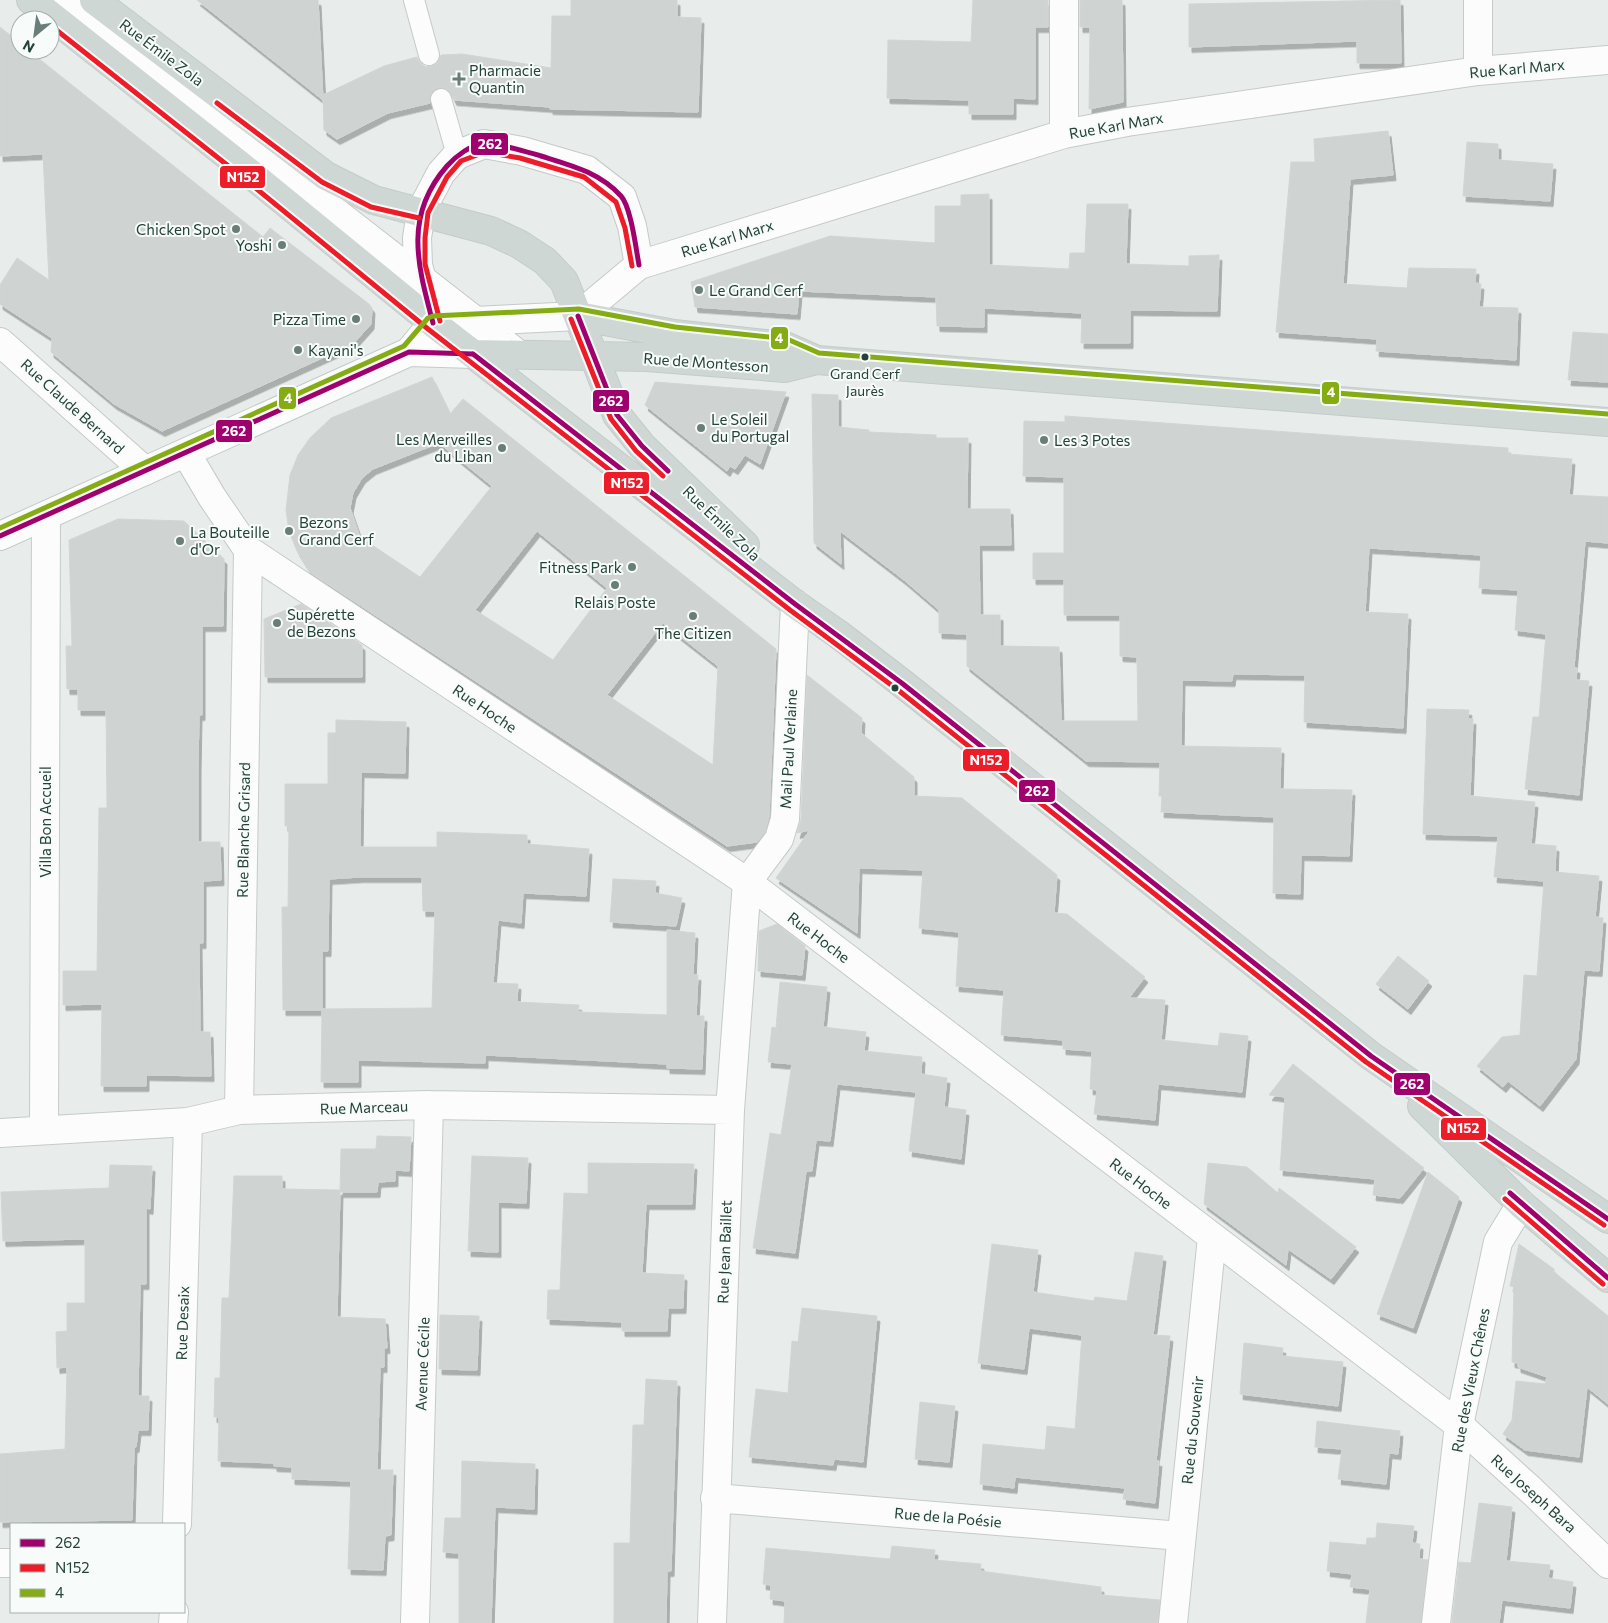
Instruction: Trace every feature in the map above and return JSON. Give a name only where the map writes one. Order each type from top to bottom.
[{"type":"main road","name":"Rue Émile Zola","points":[[31,0],[234,160],[433,323],[795,604],[838,634],[1371,1056]]},
{"type":"main road","name":"Rue Émile Zola","points":[[94,0],[326,176],[374,200],[422,211],[491,232],[518,244],[545,261],[564,281],[617,415],[642,446],[838,634]]},
{"type":"main road","name":"Rue de Montesson","points":[[578,316],[674,334],[785,346],[817,360]]},
{"type":"main road","name":"Rue de Montesson","points":[[473,354],[595,356],[785,368],[817,360],[1608,422]]},
{"type":"main road","points":[[1371,1056],[1521,1204],[1608,1278]]},
{"type":"main road","points":[[1371,1056],[1608,1219]]},
{"type":"street","points":[[63,0],[518,354]]},
{"type":"street","points":[[1064,0],[1064,134]]},
{"type":"street","points":[[1478,0],[1478,71]]},
{"type":"street","name":"Rue Karl Marx","points":[[640,265],[1064,134],[1127,122],[1478,71],[1608,60]]},
{"type":"street","points":[[0,536],[409,352],[433,323],[578,316],[640,265],[632,226],[622,197],[587,170],[522,151],[484,144],[457,155],[441,173],[422,211],[417,238],[418,265],[433,323]]},
{"type":"street","name":"Rue Claude Bernard","points":[[0,342],[145,471]]},
{"type":"street","points":[[409,352],[473,354]]},
{"type":"street","name":"Rue Hoche","points":[[186,453],[212,497],[248,550],[747,882],[1458,1425]]},
{"type":"street","name":"Villa Bon Accueil","points":[[44,1129],[46,516]]},
{"type":"street","name":"Rue Blanche Grisard","points":[[239,1110],[248,550]]},
{"type":"street","name":"Mail Paul Verlaine","points":[[747,882],[779,839],[785,819],[795,604]]},
{"type":"street","name":"Rue Jean Baillet","points":[[712,1623],[730,1110],[747,882]]},
{"type":"street","name":"Rue Marceau","points":[[0,1133],[188,1122],[239,1110],[429,1105],[730,1110]]},
{"type":"street","name":"Avenue Cécile","points":[[414,1623],[429,1105]]},
{"type":"street","name":"Rue Desaix","points":[[177,1523],[188,1122]]},
{"type":"street","name":"Rue des Vieux Chênes","points":[[1436,1623],[1458,1425],[1498,1242],[1521,1204]]},
{"type":"street","name":"Rue du Souvenir","points":[[1173,1623],[1212,1237]]},
{"type":"street","name":"Rue Joseph Bara","points":[[1458,1425],[1532,1491],[1608,1564]]},
{"type":"street","name":"Rue de la Poésie","points":[[715,1498],[1182,1536]]},
{"type":"lane","points":[[414,0],[429,55]]},
{"type":"lane","points":[[441,100],[457,155]]},
{"type":"building","points":[[197,0],[318,0],[323,100]]},
{"type":"building","points":[[571,0],[677,0],[677,17],[701,18],[698,112],[550,109],[550,107],[454,100],[449,90],[438,88],[432,91],[430,103],[388,113],[337,139],[324,130],[323,95],[384,66],[417,57],[420,63],[426,67],[437,64],[441,55],[462,54],[551,68],[552,16],[571,16]]},
{"type":"building","points":[[973,0],[1048,0],[1048,27],[1035,27],[1035,99],[1013,98],[1013,114],[969,114],[969,100],[887,98],[888,40],[971,42]]},
{"type":"building","points":[[1080,0],[1122,0],[1123,102],[1089,109],[1090,27],[1080,27]]},
{"type":"building","points":[[1400,0],[1401,63],[1357,63],[1357,41],[1189,47],[1189,4]]},
{"type":"building","points":[[0,27],[10,35],[10,60],[41,60],[263,237],[270,228],[369,304],[372,308],[371,324],[353,344],[162,431],[114,404],[51,352],[52,338],[0,304],[0,285],[17,258],[49,280],[43,154],[0,156]]},
{"type":"building","points":[[1388,131],[1393,175],[1350,179],[1343,284],[1407,288],[1409,268],[1476,269],[1475,283],[1481,284],[1479,307],[1518,308],[1516,360],[1376,351],[1377,339],[1276,332],[1291,162],[1315,162],[1314,139]]},
{"type":"building","points":[[1467,142],[1498,144],[1498,160],[1553,164],[1550,201],[1463,196]]},
{"type":"building","points":[[989,194],[989,265],[1069,269],[1070,253],[1085,253],[1087,204],[1128,204],[1126,264],[1189,266],[1189,256],[1219,255],[1217,311],[1130,310],[1130,343],[1081,343],[1082,313],[984,308],[984,327],[937,326],[936,297],[799,291],[797,314],[695,307],[691,282],[830,236],[935,243],[935,206],[961,206],[961,195]]},
{"type":"building","points":[[1573,332],[1608,334],[1608,382],[1568,380]]},
{"type":"building","points":[[432,377],[450,414],[463,399],[776,649],[769,816],[765,832],[757,842],[727,846],[311,573],[297,551],[289,531],[286,510],[290,475],[298,455],[310,438],[331,418]],"holes":[[[439,443],[492,486],[420,577],[360,537],[350,508],[353,493],[362,478],[373,469]],[[537,531],[607,588],[553,660],[475,610]],[[663,623],[718,666],[713,765],[607,695]]]},
{"type":"building","name":"Le Soleil du Portugal","points":[[655,382],[786,392],[760,464],[745,455],[735,469],[730,466],[727,471],[645,405]]},
{"type":"building","points":[[812,394],[838,395],[838,427],[869,430],[869,432],[936,435],[936,438],[968,438],[967,509],[1010,509],[1011,545],[979,545],[980,615],[1000,615],[1000,646],[1059,647],[1061,721],[1138,721],[1137,657],[1120,656],[1120,615],[1064,615],[1064,579],[1033,579],[1033,553],[1064,553],[1064,477],[1023,476],[1024,421],[1065,422],[1065,416],[1123,420],[1508,448],[1508,454],[1572,459],[1569,495],[1608,497],[1608,543],[1585,541],[1574,667],[1577,668],[1576,680],[1589,681],[1579,795],[1525,789],[1533,717],[1539,717],[1546,634],[1515,630],[1518,590],[1479,588],[1481,555],[1369,548],[1365,612],[1408,614],[1403,728],[1304,722],[1305,675],[1233,674],[1232,681],[1182,680],[1181,746],[1281,748],[1280,789],[1352,790],[1349,856],[1301,855],[1300,894],[1273,893],[1274,817],[1161,812],[1162,796],[1159,796],[1160,762],[1086,761],[967,666],[967,634],[939,633],[939,610],[904,580],[840,531],[841,564],[814,543]]},
{"type":"building","points":[[118,519],[184,521],[224,559],[223,626],[202,626],[202,715],[199,715],[198,842],[220,842],[221,880],[203,881],[203,943],[199,943],[200,1032],[210,1032],[211,1076],[146,1075],[146,1086],[101,1086],[102,1004],[63,1005],[63,971],[97,971],[99,808],[107,808],[106,710],[78,710],[78,689],[67,689],[66,646],[72,646],[69,540]]},
{"type":"building","points":[[301,604],[362,645],[362,677],[265,677],[264,619]]},
{"type":"building","points":[[807,675],[862,718],[861,733],[914,777],[914,796],[962,798],[1057,875],[1054,913],[1067,914],[1145,977],[1129,998],[1165,1000],[1161,1040],[1218,1046],[1220,1033],[1248,1036],[1242,1092],[1158,1084],[1155,1120],[1094,1114],[1097,1090],[1090,1089],[1092,1051],[1063,1049],[1063,1040],[1001,1035],[1004,990],[956,986],[959,932],[919,928],[923,870],[859,868],[857,933],[776,878],[810,830],[797,833],[801,820]]},
{"type":"building","points":[[1427,709],[1469,710],[1468,719],[1473,719],[1470,796],[1535,802],[1531,844],[1556,846],[1555,872],[1599,876],[1595,917],[1603,918],[1599,971],[1584,970],[1576,1059],[1540,1106],[1508,1081],[1503,1087],[1477,1066],[1502,1037],[1520,1035],[1524,975],[1537,976],[1544,881],[1494,877],[1498,836],[1423,834]]},
{"type":"building","points":[[336,720],[406,722],[405,773],[361,772],[360,847],[437,847],[437,832],[527,835],[527,844],[589,849],[586,896],[523,893],[521,923],[498,920],[493,983],[518,984],[517,1002],[579,1005],[578,1012],[667,1015],[667,930],[695,933],[693,975],[698,975],[696,1016],[704,1016],[702,1069],[667,1068],[667,1064],[485,1055],[485,1063],[358,1060],[358,1082],[321,1082],[322,1010],[283,1010],[282,907],[288,907],[289,826],[285,826],[285,784],[328,784],[328,733],[336,733]],"holes":[[[422,877],[423,911],[435,911],[432,1008],[322,1009],[322,951],[328,951],[329,879]]]},
{"type":"building","points":[[613,879],[656,881],[655,893],[682,898],[676,926],[610,922]]},
{"type":"building","points":[[777,924],[805,946],[802,975],[758,971],[759,931]]},
{"type":"building","points":[[1398,956],[1429,981],[1408,1009],[1376,984]]},
{"type":"building","points":[[780,982],[827,987],[823,1027],[866,1032],[864,1051],[922,1057],[921,1074],[947,1078],[944,1107],[966,1110],[961,1159],[909,1151],[916,1092],[837,1084],[830,1141],[816,1140],[812,1171],[806,1171],[795,1253],[753,1248],[770,1133],[781,1135],[792,1064],[768,1062],[772,1027],[776,1028]]},
{"type":"building","points":[[1293,1064],[1424,1168],[1400,1198],[1373,1195],[1375,1179],[1280,1170],[1285,1097],[1269,1095]]},
{"type":"building","points":[[377,1136],[411,1137],[409,1171],[395,1170],[395,1181],[378,1182],[377,1192],[340,1192],[341,1149],[376,1149]]},
{"type":"building","points":[[472,1156],[528,1158],[526,1203],[498,1202],[498,1252],[468,1251]]},
{"type":"building","points":[[588,1163],[694,1164],[692,1204],[646,1204],[642,1273],[684,1275],[683,1308],[668,1308],[667,1331],[622,1331],[622,1322],[547,1319],[548,1290],[560,1290],[564,1193],[588,1194]]},
{"type":"building","points":[[1208,1163],[1247,1167],[1278,1193],[1279,1188],[1356,1247],[1331,1279],[1288,1249],[1286,1265],[1204,1204]]},
{"type":"building","points":[[110,1165],[152,1166],[150,1209],[146,1208],[146,1284],[140,1284],[138,1396],[149,1396],[148,1430],[138,1430],[136,1447],[134,1447],[132,1520],[0,1522],[0,1454],[65,1449],[67,1367],[57,1368],[56,1332],[67,1331],[67,1303],[85,1303],[85,1239],[3,1241],[1,1192],[109,1188]]},
{"type":"building","points":[[1428,1172],[1459,1197],[1413,1328],[1377,1314]]},
{"type":"building","points":[[234,1176],[282,1176],[282,1189],[340,1190],[337,1317],[385,1319],[387,1348],[384,1348],[384,1367],[380,1367],[377,1470],[393,1470],[391,1535],[385,1536],[383,1570],[348,1569],[351,1481],[292,1479],[292,1467],[274,1466],[274,1463],[218,1461],[219,1417],[214,1417],[215,1378],[220,1378],[222,1298],[229,1298]]},
{"type":"building","points":[[992,1244],[1038,1250],[1033,1292],[1094,1301],[1095,1297],[1127,1301],[1135,1252],[1163,1256],[1153,1335],[1170,1336],[1156,1461],[1159,1461],[1155,1503],[1123,1499],[1125,1488],[1015,1477],[1014,1488],[980,1484],[983,1444],[1045,1450],[1047,1426],[1075,1429],[1082,1335],[1029,1328],[1024,1369],[978,1363]]},
{"type":"building","points":[[1519,1244],[1554,1269],[1554,1272],[1608,1316],[1608,1404],[1587,1387],[1579,1457],[1525,1450],[1503,1434],[1512,1420],[1516,1381],[1545,1384],[1547,1377],[1518,1367],[1518,1363],[1512,1362],[1514,1287],[1510,1286]]},
{"type":"building","points":[[802,1308],[877,1316],[863,1462],[834,1459],[833,1465],[749,1457],[756,1389],[788,1393],[792,1341],[798,1342]]},
{"type":"building","points":[[440,1315],[479,1316],[477,1370],[439,1369]]},
{"type":"building","points":[[1244,1343],[1283,1348],[1282,1356],[1343,1362],[1338,1406],[1240,1394]]},
{"type":"building","points":[[646,1379],[677,1381],[671,1571],[667,1571],[666,1623],[614,1623],[614,1543],[630,1543],[633,1425],[644,1425]]},
{"type":"building","points":[[920,1402],[955,1406],[949,1462],[915,1459]]},
{"type":"building","points":[[1317,1421],[1400,1431],[1398,1454],[1389,1453],[1386,1484],[1338,1479],[1342,1449],[1315,1447]]},
{"type":"building","points":[[462,1461],[535,1464],[534,1509],[495,1507],[491,1623],[459,1623],[459,1553],[443,1552],[445,1518],[461,1518]]},
{"type":"building","points":[[1479,1503],[1512,1507],[1506,1561],[1550,1565],[1548,1578],[1573,1582],[1570,1608],[1502,1600],[1499,1623],[1452,1623],[1459,1562],[1471,1563]]},
{"type":"building","points":[[1377,1523],[1414,1526],[1412,1543],[1420,1544],[1419,1559],[1428,1560],[1421,1623],[1366,1623],[1370,1589],[1350,1587],[1352,1574],[1327,1571],[1330,1542],[1366,1545],[1367,1538],[1376,1538]]},
{"type":"building","points":[[892,1546],[935,1550],[934,1560],[981,1564],[980,1571],[1101,1587],[1101,1595],[1160,1600],[1158,1623],[784,1623],[785,1601],[770,1599],[771,1585],[763,1584],[766,1548],[890,1559]]},
{"type":"transit line","name":"N152","points":[[60,33],[236,172],[428,329],[790,610],[898,690],[1366,1062],[1604,1225]]},
{"type":"transit line","name":"N152","points":[[217,103],[322,182],[371,207],[419,218]]},
{"type":"transit line","name":"262","points":[[433,323],[419,261],[419,223],[424,204],[433,185],[455,158],[474,146],[485,144],[506,146],[584,170],[603,181],[625,201],[633,229],[639,265]]},
{"type":"transit line","name":"N152","points":[[440,321],[425,264],[425,238],[428,213],[447,177],[461,161],[485,152],[520,158],[584,177],[616,202],[625,228],[632,266]]},
{"type":"transit line","name":"4","points":[[0,528],[404,346],[428,318],[433,316],[579,309],[675,327],[787,339],[819,353],[1608,414]]},
{"type":"transit line","name":"262","points":[[578,316],[617,415],[642,446],[668,471]]},
{"type":"transit line","name":"N152","points":[[571,319],[611,419],[636,451],[663,476]]},
{"type":"transit line","name":"262","points":[[0,536],[409,352],[473,354]]},
{"type":"transit line","name":"262","points":[[473,354],[795,604],[903,684],[1371,1056],[1608,1219]]},
{"type":"transit line","name":"262","points":[[1510,1193],[1608,1278]]},
{"type":"transit line","name":"N152","points":[[1505,1199],[1603,1284]]},
{"type":"place","name":"Pharmacie Quantin","points":[[459,79]]},
{"type":"place","name":"Chicken Spot","points":[[236,229]]},
{"type":"place","name":"Yoshi","points":[[282,245]]},
{"type":"place","name":"Le Grand Cerf","points":[[699,290]]},
{"type":"place","name":"Pizza Time","points":[[356,319]]},
{"type":"place","name":"Kayani's","points":[[298,350]]},
{"type":"place","name":"Grand Cerf Jaurès","points":[[865,357]]},
{"type":"place","name":"Le Soleil du Portugal","points":[[701,428]]},
{"type":"place","name":"Les 3 Potes","points":[[1044,440]]},
{"type":"place","name":"Les Merveilles du Liban","points":[[502,448]]},
{"type":"place","name":"Bezons Grand Cerf","points":[[289,531]]},
{"type":"place","name":"La Bouteille d'Or","points":[[180,541]]},
{"type":"place","name":"Fitness Park","points":[[632,567]]},
{"type":"place","name":"Relais Poste","points":[[615,585]]},
{"type":"place","name":"The Citizen","points":[[693,616]]},
{"type":"place","name":"Supérette de Bezons","points":[[277,623]]}]
